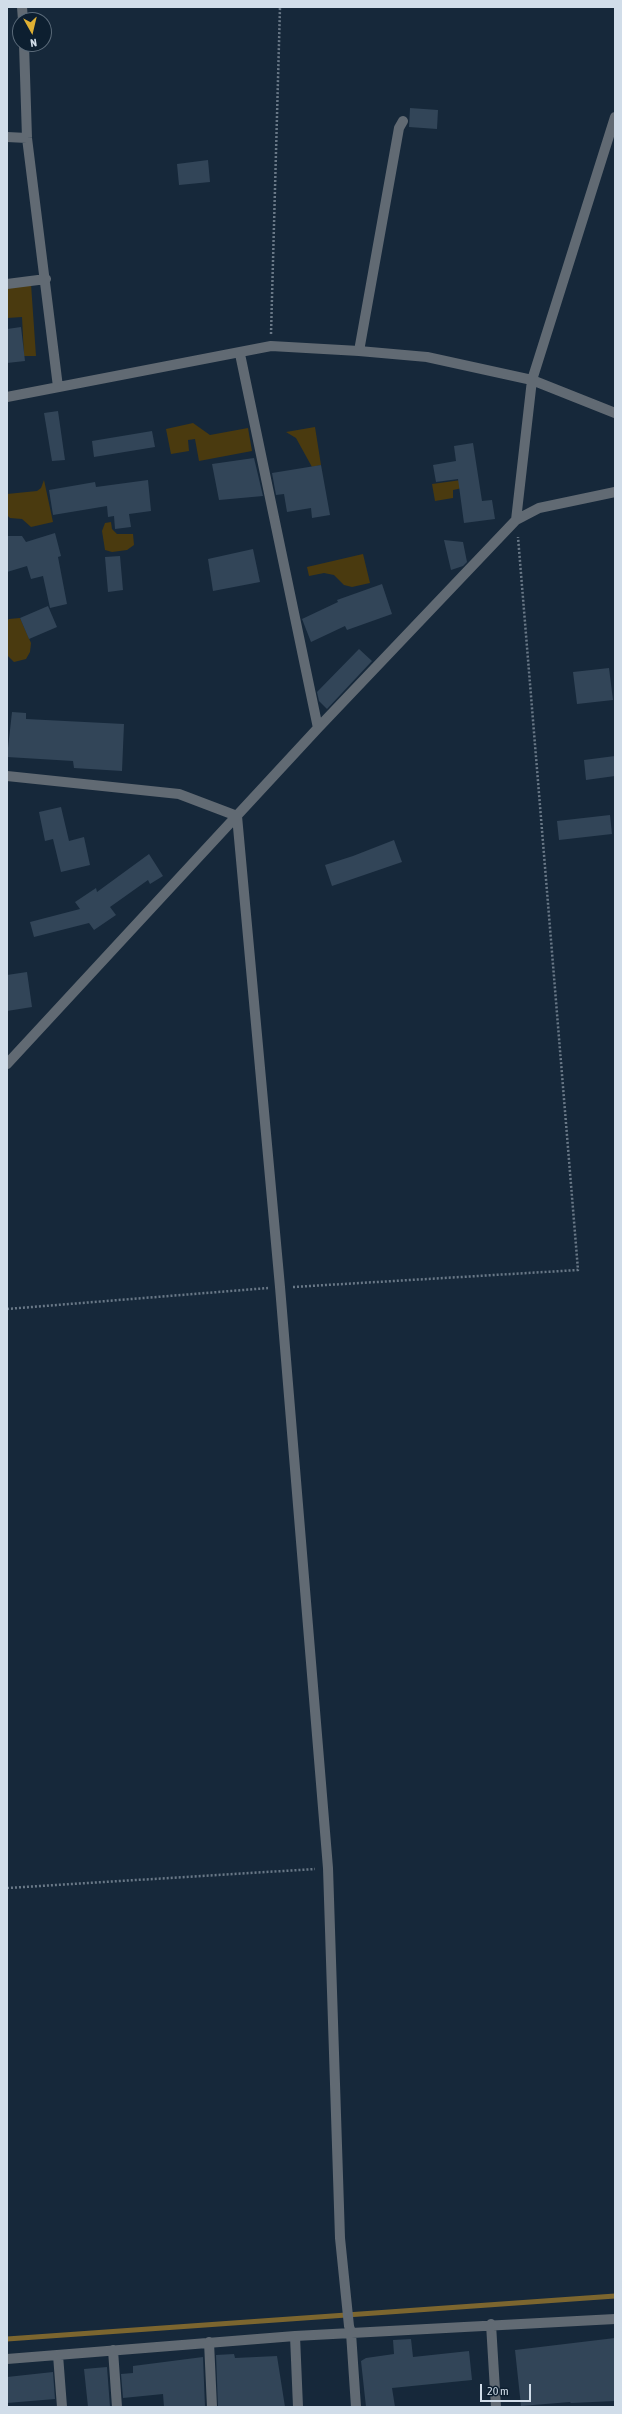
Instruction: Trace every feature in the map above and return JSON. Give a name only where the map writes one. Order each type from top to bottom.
[{"type":"street","points":[[24,52],[27,138],[46,279],[58,387]]},
{"type":"street","points":[[516,520],[532,380],[615,117]]},
{"type":"street","points":[[359,351],[399,128],[404,121]]},
{"type":"street","points":[[7,137],[27,138]]},
{"type":"street","points":[[7,284],[46,279]]},
{"type":"street","points":[[7,397],[240,354],[271,346],[359,351],[427,357],[532,380],[615,413]]},
{"type":"street","points":[[240,354],[318,728]]},
{"type":"street","points":[[7,1064],[318,728],[516,520],[539,508],[615,492]]},
{"type":"street","points":[[7,776],[180,794],[237,816]]},
{"type":"street","points":[[237,816],[280,1288],[328,1868],[340,2238],[350,2330],[356,2407]]},
{"type":"street","points":[[7,2360],[350,2330],[615,2319]]},
{"type":"street","points":[[491,2324],[496,2407]]},
{"type":"street","points":[[295,2336],[298,2407]]},
{"type":"street","points":[[209,2342],[212,2407]]},
{"type":"street","points":[[113,2350],[117,2407]]},
{"type":"street","points":[[58,2355],[62,2407]]},
{"type":"path","points":[[271,346],[280,7]]},
{"type":"path","points":[[7,1309],[280,1288],[578,1270],[516,520]]},
{"type":"path","points":[[7,1888],[328,1868]]},
{"type":"shaded area","points":[[31,284],[36,356],[24,356],[22,317],[7,318],[7,286]]},
{"type":"shaded area","points":[[193,423],[210,435],[248,428],[252,451],[199,461],[195,439],[188,440],[189,451],[171,454],[166,429]]},
{"type":"shaded area","points":[[315,427],[321,465],[312,467],[296,438],[286,432]]},
{"type":"shaded area","points":[[476,478],[477,485],[453,490],[453,498],[435,501],[432,484]]},
{"type":"shaded area","points":[[44,480],[53,522],[31,527],[22,519],[10,518],[7,515],[7,494],[37,491],[41,488]]},
{"type":"shaded area","points":[[111,522],[112,529],[117,534],[133,534],[134,545],[127,550],[112,552],[105,550],[102,531],[105,523]]},
{"type":"shaded area","points":[[363,554],[370,583],[352,587],[344,585],[334,575],[324,573],[309,576],[307,567]]},
{"type":"shaded area","points":[[20,618],[31,643],[30,652],[26,659],[14,662],[7,655],[7,621],[9,619]]},
{"type":"building","points":[[410,108],[438,110],[437,129],[409,127]]},
{"type":"building","points":[[208,160],[210,182],[179,185],[177,164]]},
{"type":"building","points":[[21,327],[25,361],[7,363],[7,329]]},
{"type":"building","points":[[58,411],[65,460],[52,461],[44,413]]},
{"type":"building","points":[[152,431],[155,447],[94,457],[92,441]]},
{"type":"building","points":[[473,443],[482,501],[492,500],[495,519],[464,523],[458,479],[436,482],[433,465],[456,461],[454,446]]},
{"type":"building","points":[[254,458],[263,496],[219,500],[212,464]]},
{"type":"building","points":[[321,465],[330,515],[312,518],[311,508],[287,512],[284,494],[276,495],[272,473]]},
{"type":"building","points":[[148,480],[151,511],[129,514],[131,527],[115,529],[114,516],[108,517],[107,506],[53,515],[49,490],[95,482],[96,487]]},
{"type":"building","points":[[55,533],[61,556],[58,557],[67,604],[50,608],[43,576],[31,579],[27,566],[7,572],[7,536],[22,536],[26,542]]},
{"type":"building","points":[[444,540],[463,542],[467,562],[463,566],[451,570]]},
{"type":"building","points":[[253,549],[260,582],[213,591],[208,559]]},
{"type":"building","points":[[120,556],[123,590],[108,592],[105,557]]},
{"type":"building","points":[[382,584],[392,614],[347,630],[345,626],[311,642],[302,619],[338,602],[337,600]]},
{"type":"building","points":[[48,606],[57,627],[29,639],[20,618]]},
{"type":"building","points":[[359,649],[372,661],[327,709],[319,701],[317,692]]},
{"type":"building","points":[[609,668],[613,700],[577,704],[573,672]]},
{"type":"building","points":[[12,712],[26,713],[26,719],[124,724],[122,771],[74,768],[73,761],[7,757]]},
{"type":"building","points":[[615,756],[615,776],[586,780],[584,760]]},
{"type":"building","points":[[61,807],[69,841],[84,837],[90,865],[61,872],[53,839],[45,841],[39,812]]},
{"type":"building","points":[[610,815],[612,834],[559,840],[557,821]]},
{"type":"building","points":[[394,840],[402,862],[332,886],[325,865]]},
{"type":"building","points":[[149,854],[163,876],[150,884],[148,880],[110,907],[116,915],[94,930],[89,923],[34,937],[30,922],[80,909],[75,902],[96,888],[97,892]]},
{"type":"building","points":[[27,972],[32,1007],[7,1011],[7,975]]},
{"type":"building","points":[[615,2338],[615,2401],[570,2402],[521,2406],[515,2350]]},
{"type":"building","points":[[411,2339],[413,2357],[469,2351],[472,2380],[392,2388],[395,2407],[366,2407],[361,2361],[366,2358],[394,2354],[393,2340]]},
{"type":"building","points":[[234,2354],[235,2358],[277,2356],[285,2407],[218,2407],[216,2355]]},
{"type":"building","points":[[203,2357],[205,2407],[164,2407],[163,2394],[123,2398],[121,2374],[133,2373],[133,2366]]},
{"type":"building","points":[[107,2367],[110,2407],[88,2407],[84,2369]]},
{"type":"building","points":[[53,2372],[55,2399],[7,2403],[7,2377]]},
{"type":"waterway","points":[[7,2339],[615,2296]]}]
